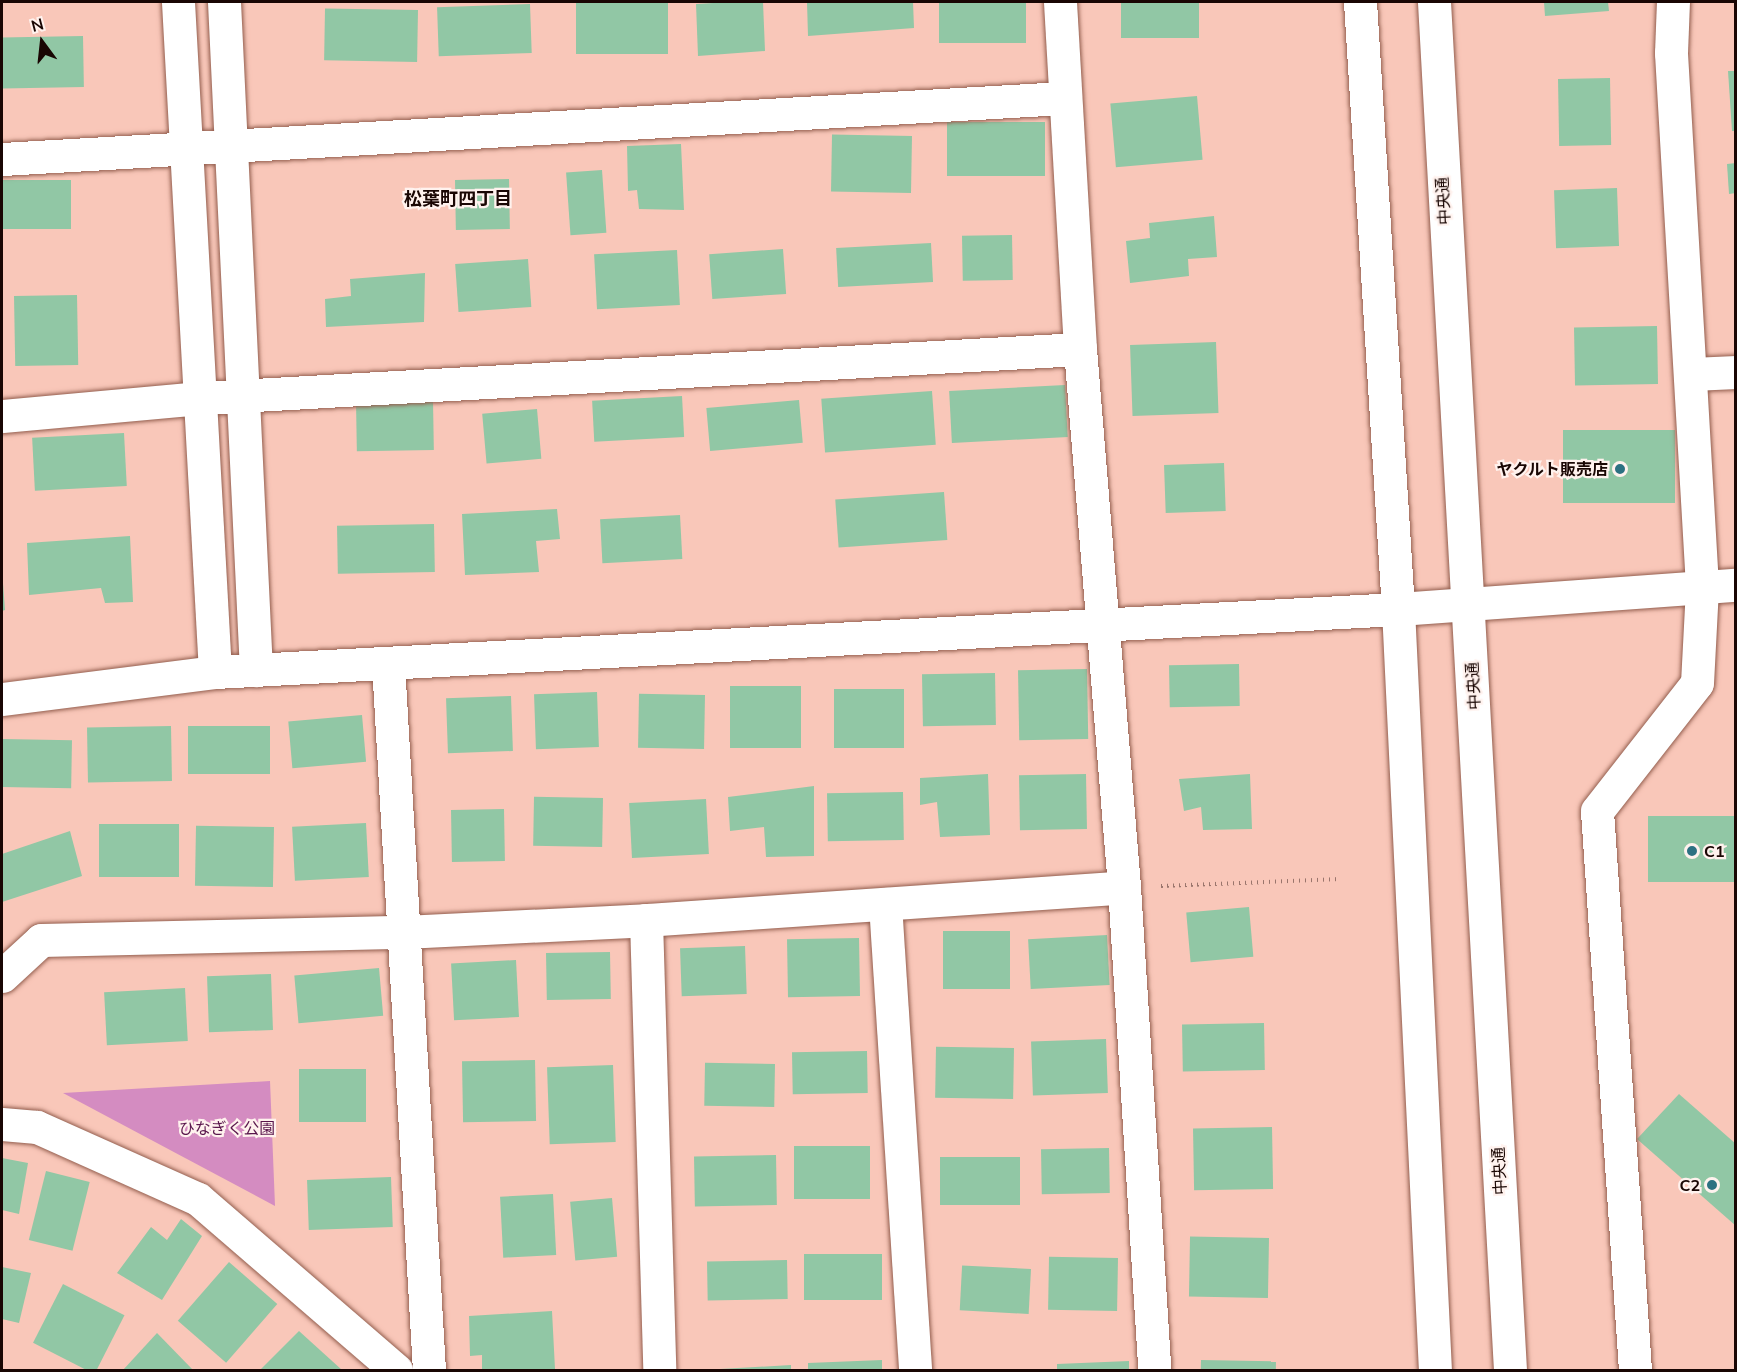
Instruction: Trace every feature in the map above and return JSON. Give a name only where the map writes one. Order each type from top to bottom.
[{"type":"street","points":[[178,2],[215,672]]},
{"type":"street","points":[[224,2],[246,396],[256,670]]},
{"type":"street","points":[[1060,2],[1080,349],[1100,624],[1124,887],[1154,1371]]},
{"type":"street","points":[[1360,2],[1398,609],[1435,1371]]},
{"type":"street","name":"中央通","points":[[1434,2],[1510,1371]]},
{"type":"street","points":[[1635,1371],[1597,811],[1697,683],[1702,586],[1692,374],[1671,53],[1672,2]]},
{"type":"street","points":[[2,159],[1064,98]]},
{"type":"street","points":[[2,416],[200,398],[1080,349]]},
{"type":"street","points":[[1692,374],[1736,372]]},
{"type":"street","points":[[2,699],[215,672],[1398,609],[1736,585]]},
{"type":"street","points":[[388,664],[429,1371]]},
{"type":"street","points":[[2,976],[41,940],[405,932],[646,920],[1124,887]]},
{"type":"street","points":[[885,904],[915,1371]]},
{"type":"street","points":[[646,920],[659,1371]]},
{"type":"street","points":[[2,1124],[37,1127],[198,1199],[396,1371]]},
{"type":"path","points":[[1124,887],[1341,879]]},
{"type":"green space","name":"ひなぎく公園","points":[[270,1081],[275,1206],[63,1093]]},
{"type":"building","points":[[576,2],[668,2],[668,54],[576,54]]},
{"type":"building","points":[[763,2],[765,51],[698,56],[696,4]]},
{"type":"building","points":[[807,2],[913,2],[914,28],[808,36]]},
{"type":"building","points":[[939,2],[1026,2],[1026,43],[939,43]]},
{"type":"building","points":[[1121,2],[1199,2],[1199,38],[1121,38]]},
{"type":"building","points":[[1544,2],[1608,2],[1609,11],[1545,16]]},
{"type":"building","points":[[530,4],[532,53],[439,56],[437,7]]},
{"type":"building","points":[[325,8],[418,10],[417,62],[324,60]]},
{"type":"building","points":[[83,36],[84,87],[3,88],[2,37]]},
{"type":"building","points":[[1728,71],[1736,71],[1736,131],[1732,131]]},
{"type":"building","points":[[1610,78],[1611,145],[1559,146],[1558,79]]},
{"type":"building","points":[[1197,96],[1203,160],[1116,167],[1110,104]]},
{"type":"building","points":[[947,122],[1045,122],[1045,176],[947,176]]},
{"type":"building","points":[[832,135],[912,136],[911,193],[831,192]]},
{"type":"building","points":[[681,144],[684,210],[639,209],[637,190],[628,191],[627,146]]},
{"type":"building","points":[[1736,163],[1736,193],[1729,194],[1727,164]]},
{"type":"building","points":[[602,170],[606,233],[570,235],[566,173]]},
{"type":"building","points":[[509,179],[510,229],[456,230],[455,180]]},
{"type":"building","points":[[2,180],[71,180],[71,229],[2,229]]},
{"type":"building","points":[[1617,188],[1619,246],[1556,248],[1554,190]]},
{"type":"building","points":[[1214,216],[1217,257],[1188,259],[1189,276],[1130,283],[1126,241],[1150,238],[1149,223]]},
{"type":"building","points":[[1012,235],[1013,280],[963,281],[962,236]]},
{"type":"building","points":[[931,243],[933,282],[838,287],[836,248]]},
{"type":"building","points":[[783,249],[786,294],[712,299],[709,254]]},
{"type":"building","points":[[677,250],[680,305],[597,309],[594,254]]},
{"type":"building","points":[[528,259],[531,307],[459,312],[455,264]]},
{"type":"building","points":[[425,273],[424,322],[326,327],[325,299],[351,296],[350,279]]},
{"type":"building","points":[[77,295],[78,365],[15,366],[14,296]]},
{"type":"building","points":[[1657,326],[1658,384],[1575,385],[1574,327]]},
{"type":"building","points":[[1216,342],[1218,413],[1133,416],[1130,345]]},
{"type":"building","points":[[1065,385],[1068,437],[952,443],[949,391]]},
{"type":"building","points":[[932,391],[936,445],[825,453],[821,399]]},
{"type":"building","points":[[682,396],[684,437],[594,442],[592,401]]},
{"type":"building","points":[[799,400],[803,443],[710,451],[706,408]]},
{"type":"building","points":[[433,401],[434,450],[357,451],[356,402]]},
{"type":"building","points":[[537,409],[541,459],[487,464],[482,414]]},
{"type":"building","name":"ヤクルト販売店","points":[[1563,430],[1675,430],[1675,503],[1563,503]]},
{"type":"building","points":[[124,433],[127,486],[35,491],[32,438]]},
{"type":"building","points":[[1224,463],[1226,511],[1166,513],[1164,465]]},
{"type":"building","points":[[944,492],[947,540],[839,547],[835,500]]},
{"type":"building","points":[[557,509],[560,539],[536,541],[539,572],[465,575],[462,514]]},
{"type":"building","points":[[680,515],[682,559],[602,563],[600,519]]},
{"type":"building","points":[[434,524],[435,572],[338,574],[337,526]]},
{"type":"building","points":[[130,536],[133,602],[105,603],[101,588],[29,595],[27,543]]},
{"type":"building","points":[[2,583],[5,610],[2,611]]},
{"type":"building","points":[[1239,664],[1240,706],[1170,707],[1169,665]]},
{"type":"building","points":[[1087,669],[1088,739],[1019,740],[1018,670]]},
{"type":"building","points":[[995,673],[996,725],[923,726],[922,674]]},
{"type":"building","points":[[730,686],[801,686],[801,748],[730,748]]},
{"type":"building","points":[[834,689],[904,689],[904,748],[834,748]]},
{"type":"building","points":[[597,692],[599,747],[536,749],[534,694]]},
{"type":"building","points":[[639,694],[705,695],[704,749],[638,748]]},
{"type":"building","points":[[511,696],[513,751],[448,753],[446,698]]},
{"type":"building","points":[[362,715],[366,762],[292,768],[288,721]]},
{"type":"building","points":[[171,726],[172,781],[88,782],[87,727]]},
{"type":"building","points":[[188,726],[270,726],[270,774],[188,774]]},
{"type":"building","points":[[3,739],[72,740],[71,788],[2,787]]},
{"type":"building","points":[[988,774],[990,835],[940,837],[937,802],[920,805],[920,778]]},
{"type":"building","points":[[1086,774],[1087,829],[1020,830],[1019,775]]},
{"type":"building","points":[[1250,774],[1252,829],[1203,830],[1201,807],[1184,811],[1179,779]]},
{"type":"building","points":[[814,786],[814,856],[766,857],[764,827],[730,831],[728,797]]},
{"type":"building","points":[[903,792],[904,840],[828,841],[827,793]]},
{"type":"building","points":[[534,797],[603,798],[602,847],[533,846]]},
{"type":"building","points":[[706,799],[709,854],[632,858],[629,803]]},
{"type":"building","points":[[504,809],[505,861],[452,862],[451,810]]},
{"type":"building","name":"C1","points":[[1648,816],[1736,816],[1736,882],[1648,882]]},
{"type":"building","points":[[366,823],[369,877],[295,881],[292,827]]},
{"type":"building","points":[[99,824],[179,824],[179,877],[99,877]]},
{"type":"building","points":[[196,826],[274,827],[273,887],[195,886]]},
{"type":"building","points":[[70,831],[82,876],[2,902],[2,854]]},
{"type":"building","points":[[1249,907],[1253,957],[1191,962],[1186,912]]},
{"type":"building","points":[[943,931],[1010,931],[1010,989],[943,989]]},
{"type":"building","points":[[1107,935],[1110,985],[1031,989],[1028,939]]},
{"type":"building","points":[[859,938],[860,996],[788,997],[787,939]]},
{"type":"building","points":[[745,946],[747,994],[682,996],[680,948]]},
{"type":"building","points":[[610,952],[611,999],[547,1000],[546,953]]},
{"type":"building","points":[[516,960],[519,1017],[454,1020],[451,963]]},
{"type":"building","points":[[379,968],[383,1016],[299,1023],[294,975]]},
{"type":"building","points":[[271,974],[273,1030],[209,1032],[207,976]]},
{"type":"building","points":[[185,988],[188,1041],[107,1045],[104,992]]},
{"type":"building","points":[[1264,1023],[1265,1070],[1183,1071],[1182,1024]]},
{"type":"building","points":[[1106,1039],[1108,1093],[1033,1096],[1031,1042]]},
{"type":"building","points":[[936,1047],[1014,1048],[1013,1099],[935,1098]]},
{"type":"building","points":[[867,1051],[868,1093],[793,1094],[792,1052]]},
{"type":"building","points":[[535,1060],[536,1121],[463,1122],[462,1061]]},
{"type":"building","points":[[705,1063],[775,1064],[774,1107],[704,1106]]},
{"type":"building","points":[[613,1065],[616,1142],[550,1144],[547,1067]]},
{"type":"building","points":[[299,1069],[366,1069],[366,1122],[299,1122]]},
{"type":"building","name":"C2","points":[[1679,1094],[1736,1144],[1736,1226],[1637,1139]]},
{"type":"building","points":[[1272,1127],[1273,1189],[1194,1190],[1193,1128]]},
{"type":"building","points":[[794,1146],[870,1146],[870,1199],[794,1199]]},
{"type":"building","points":[[1109,1148],[1110,1193],[1042,1194],[1041,1149]]},
{"type":"building","points":[[776,1155],[777,1205],[695,1206],[694,1156]]},
{"type":"building","points":[[940,1157],[1020,1157],[1020,1205],[940,1205]]},
{"type":"building","points":[[2,1158],[28,1163],[19,1214],[2,1210]]},
{"type":"building","points":[[46,1171],[90,1182],[72,1251],[29,1240]]},
{"type":"building","points":[[391,1177],[393,1227],[309,1230],[307,1180]]},
{"type":"building","points":[[553,1194],[556,1255],[503,1258],[500,1197]]},
{"type":"building","points":[[612,1198],[617,1257],[575,1260],[570,1202]]},
{"type":"building","points":[[181,1219],[202,1236],[162,1300],[117,1273],[151,1227],[167,1240]]},
{"type":"building","points":[[1190,1237],[1269,1238],[1268,1298],[1189,1297]]},
{"type":"building","points":[[804,1254],[882,1254],[882,1300],[804,1300]]},
{"type":"building","points":[[1049,1257],[1118,1258],[1117,1311],[1048,1310]]},
{"type":"building","points":[[787,1260],[788,1299],[708,1300],[707,1261]]},
{"type":"building","points":[[229,1262],[277,1304],[226,1363],[178,1321]]},
{"type":"building","points":[[962,1265],[1031,1269],[1029,1314],[960,1310]]},
{"type":"building","points":[[2,1267],[31,1273],[19,1323],[2,1319]]},
{"type":"building","points":[[63,1284],[124,1315],[97,1370],[86,1370],[33,1343]]},
{"type":"building","points":[[552,1311],[555,1369],[482,1370],[482,1355],[470,1356],[469,1316]]},
{"type":"building","points":[[299,1331],[342,1370],[260,1370]]},
{"type":"building","points":[[157,1333],[193,1370],[123,1370]]},
{"type":"building","points":[[882,1360],[882,1370],[808,1370],[808,1363]]},
{"type":"building","points":[[1201,1360],[1276,1361],[1276,1370],[1201,1370]]},
{"type":"building","points":[[1129,1361],[1129,1370],[1057,1370],[1057,1364]]},
{"type":"building","points":[[791,1365],[791,1370],[720,1370],[720,1369]]},
{"type":"place","name":"ヤクルト販売店","points":[[1620,469]]},
{"type":"place","name":"C1","points":[[1692,851]]},
{"type":"place","name":"C2","points":[[1712,1185]]},
{"type":"district","name":"松葉町四丁目","points":[[458,199]]}]
